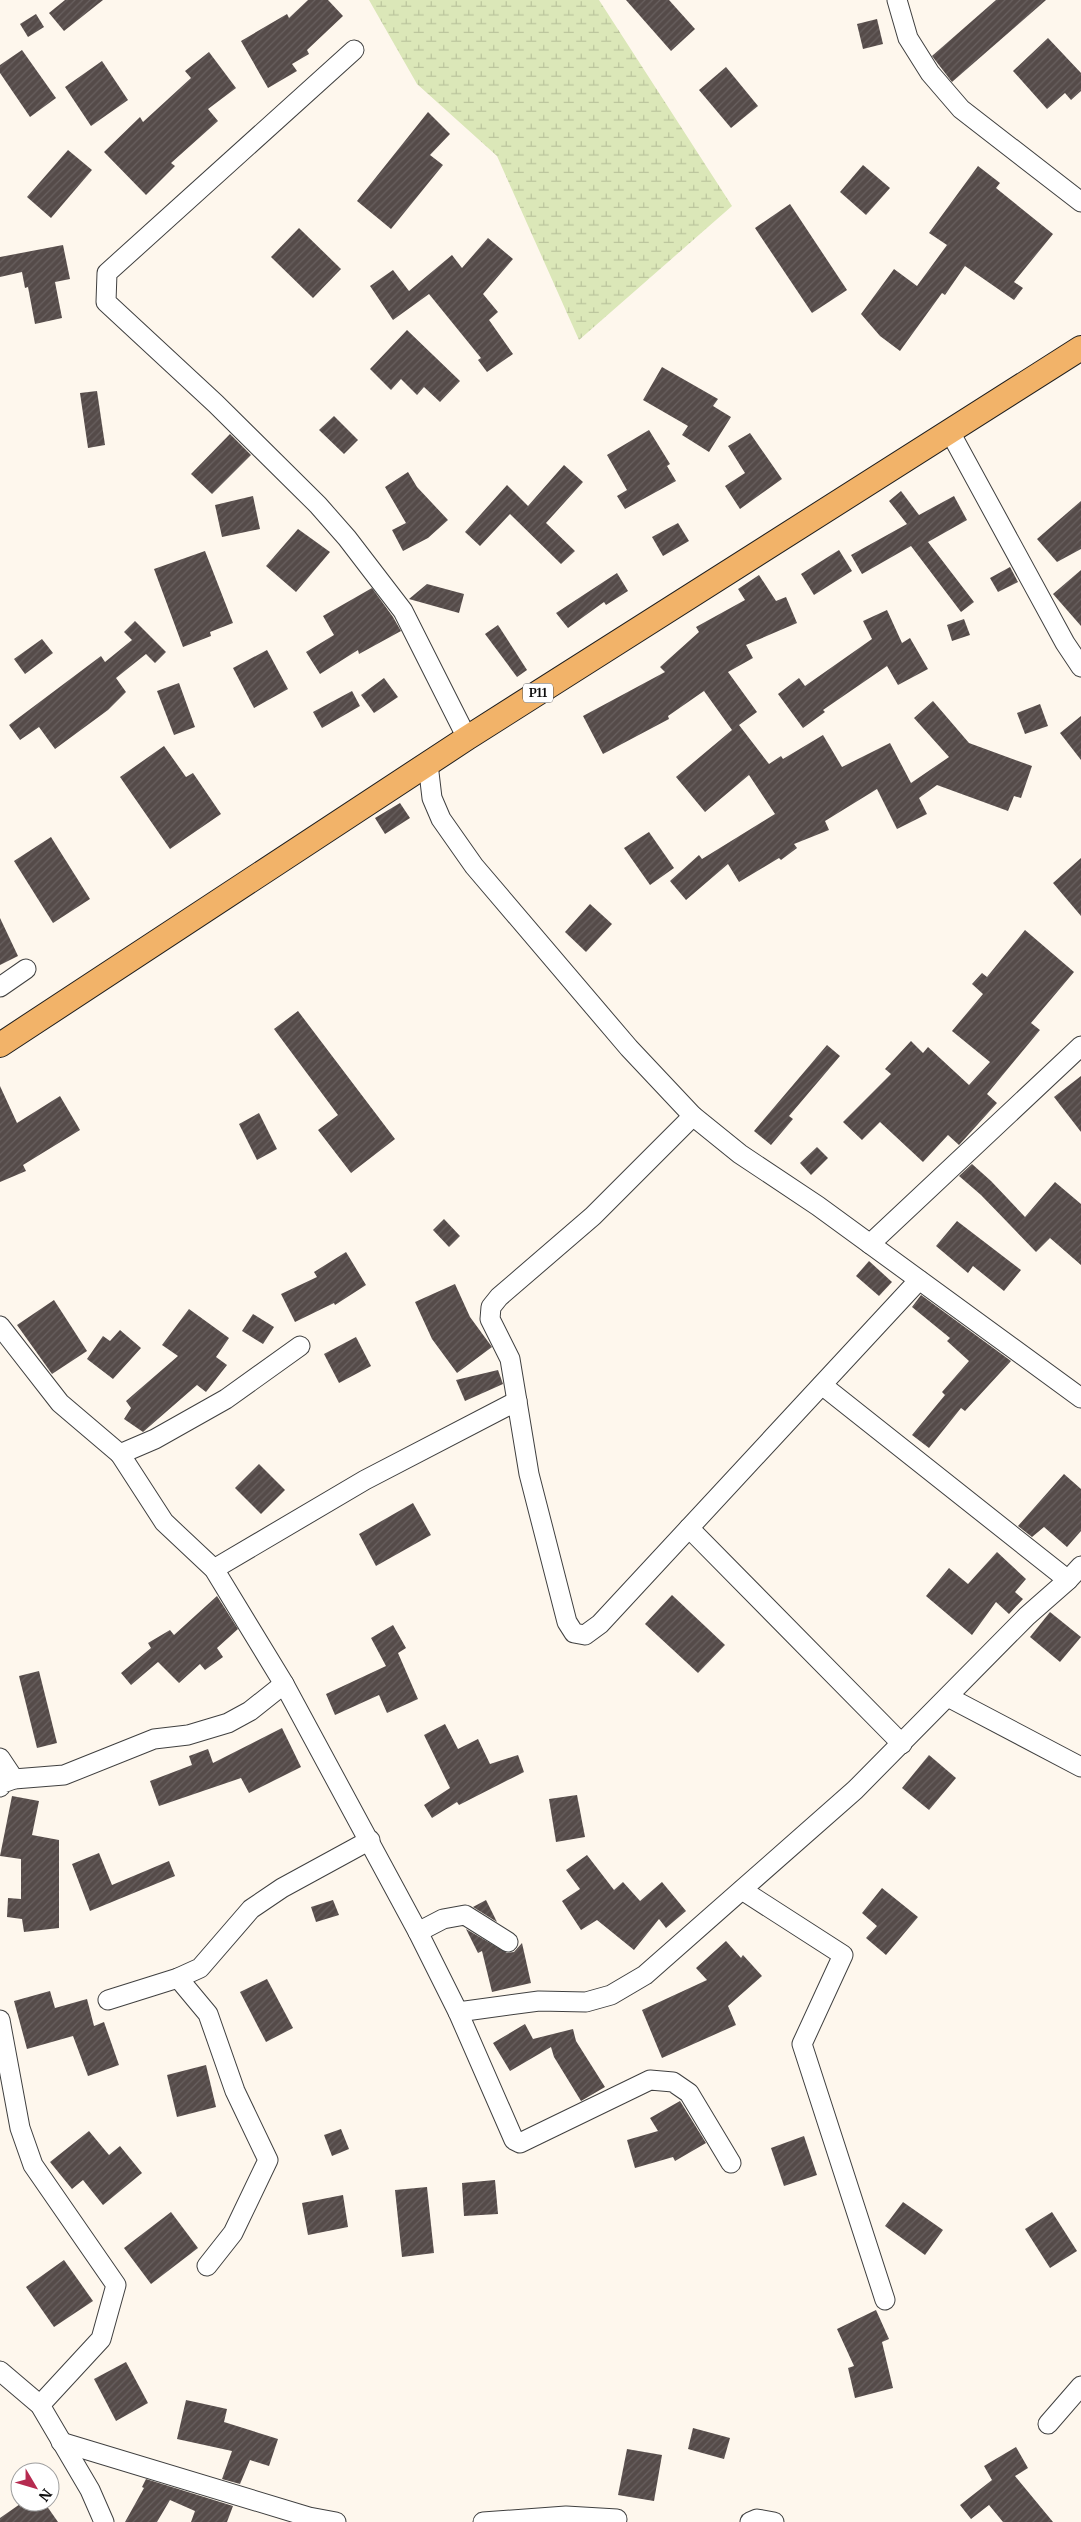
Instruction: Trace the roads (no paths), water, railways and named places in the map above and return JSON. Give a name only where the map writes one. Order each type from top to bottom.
[{"type":"main road","name":"P11","points":[[0,1045],[467,738],[1081,348]]},
{"type":"street","points":[[897,0],[908,38],[930,73],[961,109],[1081,202]]},
{"type":"street","points":[[354,50],[108,273],[106,302],[216,404],[318,505],[347,538],[403,611],[467,738]]},
{"type":"street","points":[[950,432],[1065,642],[1081,667]]},
{"type":"street","points":[[428,764],[432,798],[441,819],[474,866],[630,1048],[693,1116],[740,1154],[818,1206],[1081,1398]]},
{"type":"street","points":[[0,987],[26,969]]},
{"type":"street","points":[[870,1244],[1081,1046]]},
{"type":"street","points":[[693,1116],[593,1216],[499,1297],[491,1307],[490,1319],[510,1359],[529,1474],[567,1622],[574,1633],[585,1635],[600,1624],[919,1280]]},
{"type":"street","points":[[0,1326],[60,1403],[120,1454],[164,1522],[214,1569],[284,1684],[370,1840],[458,2012],[514,2140],[520,2143],[650,2080],[673,2082],[689,2093],[731,2163]]},
{"type":"street","points":[[120,1454],[155,1439],[226,1399],[300,1346]]},
{"type":"street","points":[[822,1385],[1068,1580]]},
{"type":"street","points":[[214,1569],[365,1480],[516,1401]]},
{"type":"street","points":[[688,1528],[902,1744]]},
{"type":"street","points":[[458,2012],[539,2001],[586,2002],[611,1995],[645,1975],[855,1790],[1027,1616],[1081,1566]]},
{"type":"street","points":[[0,1758],[4,1783],[64,1775],[154,1739],[188,1735],[228,1724],[250,1711],[284,1684]]},
{"type":"street","points":[[948,1697],[1081,1767]]},
{"type":"street","points":[[108,2000],[178,1978],[200,1968],[251,1910],[282,1888],[370,1840]]},
{"type":"street","points":[[742,1890],[843,1955],[802,2044],[886,2300]]},
{"type":"street","points":[[418,1932],[442,1919],[465,1915],[508,1942]]},
{"type":"street","points":[[178,1978],[208,2014],[235,2091],[268,2160],[233,2233],[207,2266]]},
{"type":"street","points":[[0,2020],[9,2059],[20,2128],[33,2165],[116,2285],[101,2339],[40,2405]]},
{"type":"street","points":[[0,2371],[40,2405],[90,2490],[104,2522]]},
{"type":"street","points":[[1048,2424],[1081,2386]]},
{"type":"street","points":[[61,2442],[308,2517],[336,2522]]},
{"type":"street","points":[[482,2522],[566,2516],[583,2519],[617,2519]]},
{"type":"street","points":[[750,2522],[757,2519],[774,2522]]}]
